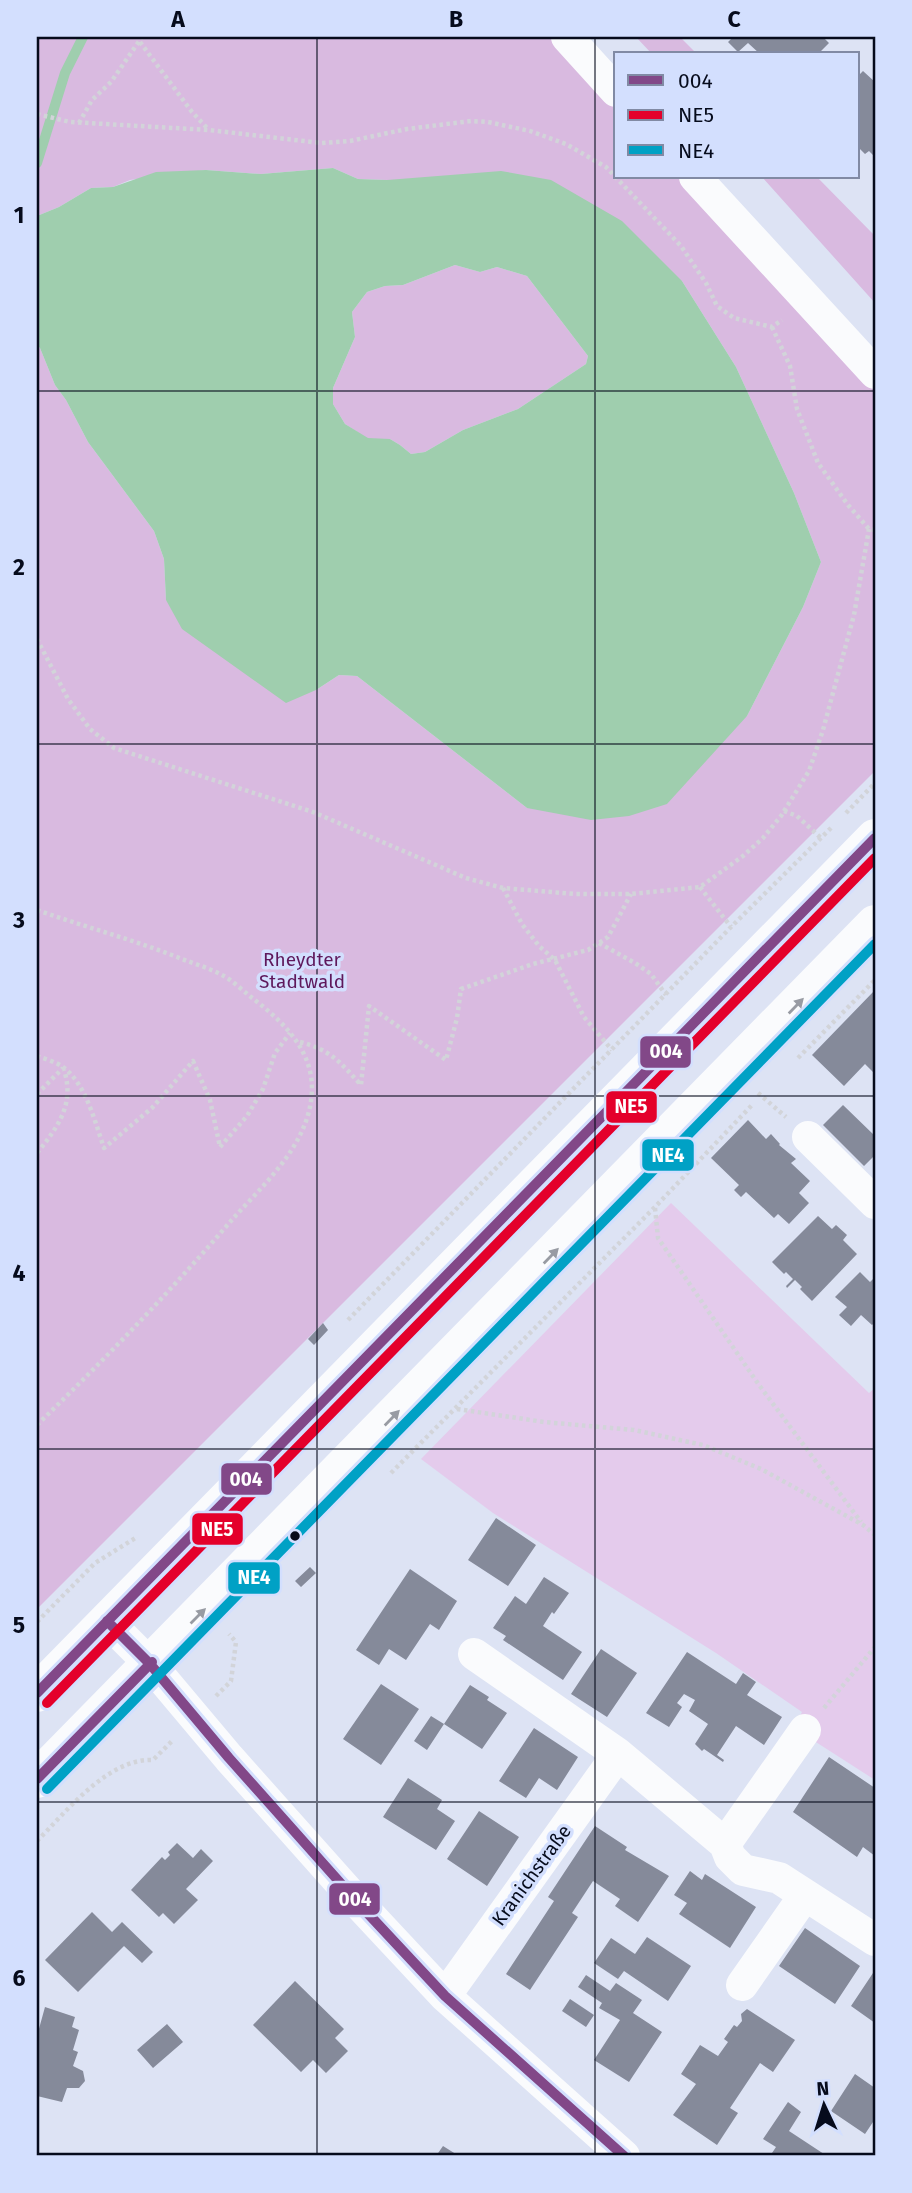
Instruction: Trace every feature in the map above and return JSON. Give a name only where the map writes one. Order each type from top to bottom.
[{"type":"main road","points":[[37,1693],[875,838]]},
{"type":"main road","points":[[37,1779],[875,924]]},
{"type":"street","points":[[567,37],[614,89]]},
{"type":"street","points":[[696,178],[875,373]]},
{"type":"street","points":[[808,1137],[875,1203]]},
{"type":"street","points":[[107,1621],[150,1664],[194,1718],[445,1996],[624,2156]]},
{"type":"street","points":[[474,1654],[618,1754],[725,1844],[730,1857],[743,1870],[779,1878],[875,1940]]},
{"type":"street","points":[[725,1844],[805,1730]]},
{"type":"street","name":"Kranichstraße","points":[[445,1996],[618,1754]]},
{"type":"street","points":[[742,1985],[805,1895]]},
{"type":"path","points":[[79,123],[92,100],[111,82],[141,39],[192,112],[209,130]]},
{"type":"path","points":[[37,114],[79,123],[209,130],[321,143],[350,141],[407,129],[488,122],[530,131],[566,144],[597,160],[614,177]]},
{"type":"path","points":[[37,639],[68,699],[90,729],[114,748],[313,812],[466,878],[503,888],[575,894],[631,894],[700,887],[743,856],[763,838],[784,811],[809,771],[854,615],[872,530],[848,505],[818,463],[797,408],[790,366],[772,327],[734,318],[718,306],[681,246],[615,178]]},
{"type":"path","points":[[339,1329],[875,783]]},
{"type":"path","points":[[784,811],[797,816],[821,838]]},
{"type":"path","points":[[700,887],[731,927]]},
{"type":"path","points":[[503,888],[522,924],[539,946],[555,960],[584,1017],[612,1050]]},
{"type":"path","points":[[299,1042],[321,1047],[337,1059],[361,1085],[369,1006],[446,1060],[461,989],[533,964],[588,950],[608,937],[631,894]]},
{"type":"path","points":[[37,910],[155,948],[223,975],[272,1013],[299,1042],[307,1056],[311,1072],[311,1101],[300,1134],[286,1159],[173,1288],[37,1426]]},
{"type":"path","points":[[600,943],[651,974],[667,995]]},
{"type":"path","points":[[790,1066],[875,980]]},
{"type":"path","points":[[37,1056],[63,1068],[80,1087],[104,1148],[152,1108],[193,1061],[210,1100],[220,1146],[247,1116],[263,1089],[275,1053],[290,1033]]},
{"type":"path","points":[[37,1094],[63,1068]]},
{"type":"path","points":[[37,1153],[55,1131],[68,1098],[68,1084],[63,1068]]},
{"type":"path","points":[[384,1479],[655,1207],[761,1095]]},
{"type":"path","points":[[655,1207],[658,1238],[759,1385],[863,1525]]},
{"type":"path","points":[[456,1409],[544,1422],[634,1430],[703,1445],[761,1469],[863,1525],[875,1535]]},
{"type":"path","points":[[37,1622],[95,1563],[135,1539],[144,1529]]},
{"type":"path","points":[[37,1842],[104,1777],[132,1763],[153,1760],[231,1681],[236,1642],[231,1636]]},
{"type":"path","points":[[805,1730],[875,1647]]},
{"type":"shaded area","points":[[333,168],[358,179],[387,180],[501,171],[551,180],[622,221],[682,281],[736,367],[794,493],[821,562],[803,607],[747,716],[667,804],[629,816],[591,820],[527,808],[357,676],[339,675],[316,690],[286,703],[182,629],[166,600],[164,559],[154,531],[88,442],[55,385],[37,345],[37,216],[59,207],[91,188],[113,187],[156,172],[206,170],[261,174]],"holes":[[[455,265],[480,272],[497,267],[527,276],[588,356],[586,364],[518,409],[463,430],[425,452],[411,454],[390,439],[368,438],[345,424],[333,404],[333,388],[355,337],[352,312],[367,292],[385,286],[403,285]]]},
{"type":"shaded area","points":[[671,1203],[869,1393],[875,1388],[875,1780],[794,1728],[802,1712],[716,1653],[493,1513],[421,1459]]},
{"type":"green space","name":"Rheydter Stadtwald","points":[[37,37],[587,37],[614,68],[614,178],[713,178],[875,358],[875,771],[37,1609],[37,345],[55,385],[88,442],[154,531],[164,559],[166,600],[316,690],[339,675],[357,676],[527,808],[747,716],[803,607],[821,562],[794,493],[736,367],[682,281],[387,180],[358,179],[333,168],[261,174],[206,170],[130,180],[113,187],[91,188],[59,207],[37,216]]},
{"type":"green space","points":[[636,37],[680,37],[695,52],[650,52]]},
{"type":"green space","points":[[763,178],[818,178],[875,236],[875,303]]},
{"type":"green space","points":[[455,265],[480,272],[497,267],[527,276],[588,356],[586,364],[518,409],[463,430],[425,452],[411,454],[390,439],[368,439],[345,424],[333,404],[333,388],[355,337],[352,312],[367,292],[385,286],[403,285]]},
{"type":"building","points":[[733,37],[823,37],[829,43],[820,52],[758,52],[748,43],[738,52],[728,42]]},
{"type":"building","points":[[863,71],[875,82],[875,157],[869,151],[865,154],[860,149],[860,74]]},
{"type":"building","points":[[875,990],[875,1074],[865,1064],[844,1086],[812,1055]]},
{"type":"building","points":[[843,1105],[875,1136],[875,1155],[864,1166],[823,1125]]},
{"type":"building","points":[[748,1120],[766,1139],[771,1134],[779,1145],[796,1159],[791,1163],[810,1181],[799,1193],[809,1203],[789,1224],[778,1214],[774,1218],[746,1192],[741,1197],[734,1190],[739,1185],[711,1158]]},
{"type":"building","points":[[818,1216],[832,1229],[836,1225],[847,1235],[843,1240],[857,1254],[812,1301],[795,1280],[787,1288],[793,1279],[772,1262]]},
{"type":"building","points":[[860,1272],[870,1282],[875,1277],[875,1322],[872,1325],[861,1315],[851,1326],[839,1315],[847,1307],[835,1297]]},
{"type":"building","points":[[323,1323],[328,1330],[314,1345],[308,1339]]},
{"type":"building","points":[[496,1518],[536,1545],[508,1586],[468,1560]]},
{"type":"building","points":[[310,1567],[316,1573],[301,1587],[295,1581]]},
{"type":"building","points":[[410,1569],[457,1601],[439,1630],[430,1624],[406,1660],[389,1649],[379,1665],[356,1650]]},
{"type":"building","points":[[544,1577],[569,1593],[543,1626],[582,1652],[563,1680],[503,1640],[506,1636],[493,1628],[515,1596],[526,1604]]},
{"type":"building","points":[[601,1649],[637,1673],[607,1717],[571,1694]]},
{"type":"building","points":[[687,1652],[736,1684],[743,1673],[756,1682],[747,1695],[782,1717],[764,1745],[736,1726],[717,1755],[723,1762],[704,1749],[702,1751],[695,1744],[708,1724],[689,1711],[695,1700],[684,1694],[677,1703],[682,1707],[669,1727],[646,1713]]},
{"type":"building","points":[[381,1684],[419,1709],[381,1765],[343,1739]]},
{"type":"building","points":[[470,1685],[507,1713],[482,1749],[444,1724]]},
{"type":"building","points":[[431,1716],[444,1724],[427,1750],[414,1741]]},
{"type":"building","points":[[534,1728],[578,1757],[557,1790],[539,1778],[526,1798],[499,1781]]},
{"type":"building","points":[[829,1757],[875,1788],[875,1856],[863,1847],[857,1857],[793,1812]]},
{"type":"building","points":[[408,1778],[442,1800],[437,1809],[455,1821],[436,1850],[383,1817]]},
{"type":"building","points":[[479,1811],[519,1837],[487,1886],[447,1859]]},
{"type":"building","points":[[595,1826],[627,1847],[625,1850],[669,1876],[638,1922],[615,1906],[620,1899],[593,1881],[572,1913],[578,1917],[530,1990],[506,1974],[554,1901],[548,1897]]},
{"type":"building","points":[[177,1843],[193,1858],[201,1849],[213,1861],[186,1889],[198,1900],[174,1924],[163,1913],[159,1917],[131,1890],[162,1857],[165,1860],[170,1855],[168,1852]]},
{"type":"building","points":[[690,1871],[702,1880],[705,1874],[756,1907],[730,1948],[679,1914],[687,1903],[674,1895]]},
{"type":"building","points":[[92,1912],[112,1932],[122,1922],[153,1952],[142,1963],[124,1946],[78,1992],[45,1960]]},
{"type":"building","points":[[805,1928],[860,1966],[835,2004],[779,1966]]},
{"type":"building","points":[[647,1937],[691,1966],[668,2001],[624,1971],[618,1979],[594,1963],[611,1938],[635,1954]]},
{"type":"building","points":[[873,1973],[875,1975],[875,2023],[851,2006]]},
{"type":"building","points":[[586,1975],[610,1991],[616,1983],[642,2000],[633,2013],[662,2032],[629,2082],[594,2060],[620,2020],[599,2008],[602,2003],[578,1987]]},
{"type":"building","points":[[295,1981],[344,2029],[335,2038],[348,2051],[326,2073],[313,2060],[301,2072],[253,2025]]},
{"type":"building","points":[[570,1999],[594,2015],[586,2027],[562,2011]]},
{"type":"building","points":[[45,2007],[75,2017],[72,2027],[79,2030],[73,2050],[78,2052],[73,2066],[83,2071],[85,2081],[79,2088],[67,2088],[62,2102],[37,2096],[37,2036]]},
{"type":"building","points":[[747,2009],[795,2040],[773,2072],[760,2063],[730,2108],[738,2113],[717,2145],[673,2115],[696,2084],[681,2074],[700,2045],[718,2056],[728,2042],[724,2039],[734,2025],[737,2027],[742,2021],[741,2014]]},
{"type":"building","points":[[167,2024],[183,2042],[153,2068],[137,2050]]},
{"type":"building","points":[[855,2074],[875,2088],[875,2119],[865,2134],[831,2111]]},
{"type":"building","points":[[788,2102],[801,2112],[789,2131],[827,2156],[770,2156],[776,2147],[763,2139]]},
{"type":"building","points":[[443,2146],[459,2156],[436,2156]]},
{"type":"waterway","points":[[37,163],[65,73],[83,37]]},
{"type":"transit line","name":"004","points":[[37,1693],[875,838]]},
{"type":"transit line","name":"NE5","points":[[47,1703],[875,858]]},
{"type":"transit line","name":"NE4","points":[[47,1789],[875,944]]},
{"type":"transit line","name":"004","points":[[107,1621],[150,1664],[229,1758],[445,1996],[624,2156]]},
{"type":"transit line","name":"004","points":[[37,1779],[152,1662]]}]
